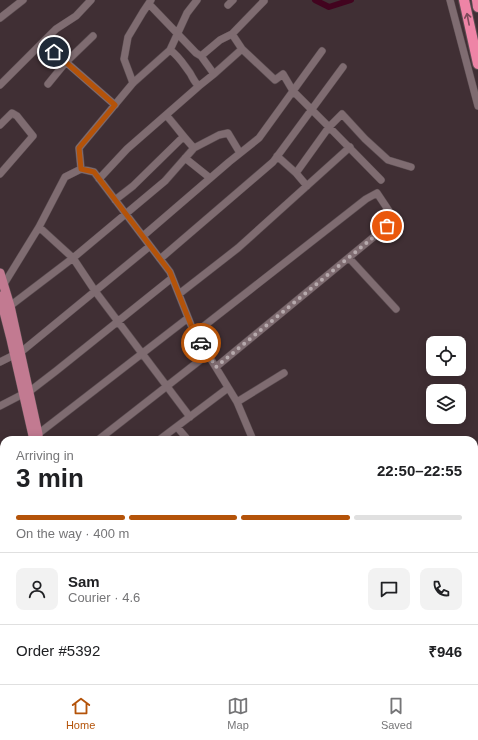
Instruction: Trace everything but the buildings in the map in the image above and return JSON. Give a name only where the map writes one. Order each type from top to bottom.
[{"type":"highway","points":[[464,0],[478,64]]},
{"type":"highway","points":[[477,0],[478,7]]},
{"type":"main road","points":[[0,273],[10,306],[17,354]]},
{"type":"main road","points":[[0,296],[17,354],[37,436]]},
{"type":"street","points":[[0,18],[22,0]]},
{"type":"street","points":[[0,85],[56,29],[76,16],[91,0]]},
{"type":"street","points":[[81,169],[79,148],[133,83],[170,50],[187,13],[197,0]]},
{"type":"street","points":[[201,56],[220,40],[232,34],[264,1],[262,0]]},
{"type":"street","points":[[450,0],[478,106]]},
{"type":"street","points":[[133,83],[124,59],[128,37],[150,2],[178,34],[196,53],[201,56],[214,74]]},
{"type":"street","points":[[232,34],[242,49],[275,80],[283,74],[293,91],[381,180]]},
{"type":"street","points":[[48,84],[66,62],[93,36]]},
{"type":"street","points":[[43,42],[115,105]]},
{"type":"street","points":[[99,179],[127,149],[242,49]]},
{"type":"street","points":[[170,50],[176,54],[191,74],[195,83],[199,86]]},
{"type":"street","points":[[143,236],[259,138],[322,51]]},
{"type":"street","points":[[160,259],[273,162],[343,67]]},
{"type":"street","points":[[0,125],[12,113],[17,116],[33,136],[0,174]]},
{"type":"street","points":[[296,173],[329,127],[342,114],[365,139],[388,160],[411,167]]},
{"type":"street","points":[[166,115],[181,132],[183,137],[194,148]]},
{"type":"street","points":[[10,306],[72,258],[165,181],[194,148],[228,132],[240,153]]},
{"type":"street","points":[[115,200],[133,186],[183,137]]},
{"type":"street","points":[[179,294],[238,248],[350,147]]},
{"type":"street","points":[[277,156],[296,173],[307,186]]},
{"type":"street","points":[[185,158],[210,178]]},
{"type":"street","points":[[4,284],[39,227],[65,177],[81,169],[94,172],[170,272],[195,333],[237,402],[251,436]]},
{"type":"street","points":[[195,333],[366,199],[377,193],[397,223],[387,226],[216,367]]},
{"type":"street","points":[[39,227],[72,258],[190,417]]},
{"type":"street","points":[[0,362],[17,354],[150,246]]},
{"type":"street","points":[[349,258],[396,309]]},
{"type":"street","points":[[0,406],[26,392],[119,321],[172,278]]},
{"type":"street","points":[[40,436],[188,318]]},
{"type":"street","points":[[103,436],[208,354]]},
{"type":"street","points":[[237,402],[284,373]]},
{"type":"street","points":[[165,436],[228,388]]},
{"type":"street","points":[[177,427],[185,436]]},
{"type":"waterway","points":[[315,0],[329,7],[351,0]]},
{"type":"way so far","points":[[201,343],[216,367],[387,226]]},
{"type":"route","points":[[54,52],[115,105],[79,148],[81,169],[94,172],[170,272],[193,330],[201,343]]}]
